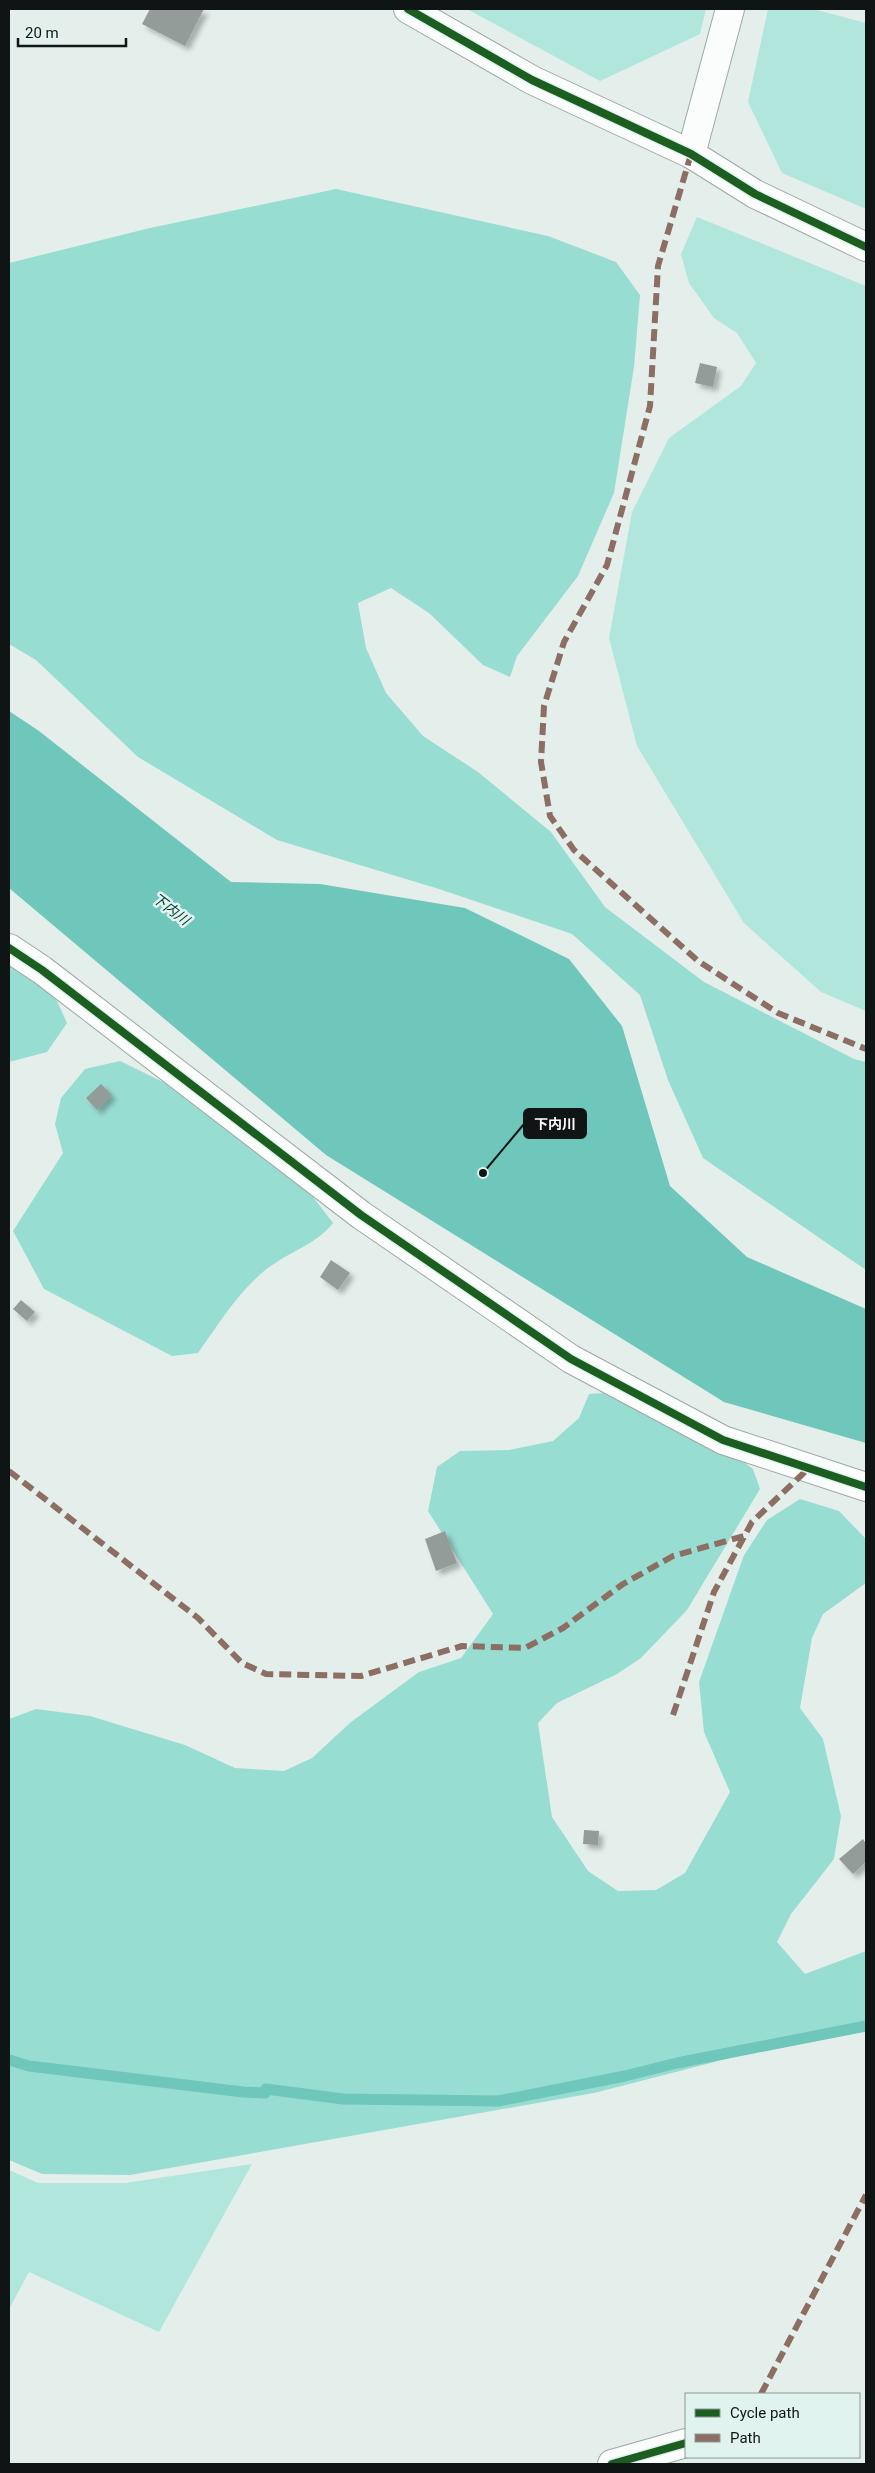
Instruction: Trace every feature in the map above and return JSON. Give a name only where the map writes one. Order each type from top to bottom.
[{"type":"street","points":[[408,9],[532,80],[691,154],[755,194],[866,247]]},
{"type":"street","points":[[691,154],[730,9]]},
{"type":"street","points":[[9,948],[50,976],[361,1215],[571,1358],[723,1440],[866,1487]]},
{"type":"street","points":[[612,2464],[685,2443]]},
{"type":"green space","points":[[467,9],[706,9],[700,34],[600,81]]},
{"type":"green space","points":[[768,9],[813,9],[866,23],[866,209],[782,173],[748,102]]},
{"type":"green space","points":[[336,189],[548,236],[616,262],[640,295],[634,367],[614,493],[578,576],[517,656],[510,677],[483,665],[429,613],[391,588],[358,603],[366,648],[386,693],[423,736],[478,772],[551,832],[605,907],[704,982],[854,1059],[866,1062],[866,1270],[703,1158],[668,1080],[640,995],[572,934],[439,889],[277,840],[138,757],[36,660],[9,644],[9,263],[150,228]]},
{"type":"green space","points":[[697,217],[866,286],[866,1011],[821,992],[744,923],[637,746],[609,638],[632,512],[669,438],[741,386],[756,363],[737,333],[714,318],[689,283],[681,254]]},
{"type":"green space","points":[[9,964],[55,997],[67,1023],[47,1052],[9,1062]]},
{"type":"green space","points":[[120,1061],[165,1083],[253,1147],[313,1197],[333,1223],[318,1238],[263,1272],[228,1310],[198,1353],[172,1356],[44,1289],[13,1231],[63,1153],[55,1124],[61,1098],[85,1069]]},
{"type":"green space","points":[[606,1393],[740,1459],[753,1469],[760,1489],[687,1610],[641,1658],[617,1674],[557,1703],[538,1723],[552,1817],[588,1871],[618,1891],[656,1890],[685,1873],[730,1792],[704,1732],[699,1682],[744,1555],[767,1520],[800,1499],[839,1511],[866,1539],[866,1583],[823,1614],[812,1638],[800,1708],[823,1739],[841,1816],[834,1859],[791,1914],[777,1942],[805,1974],[866,1951],[866,2023],[594,2093],[130,2175],[42,2174],[9,2160],[9,1719],[36,1709],[90,1716],[185,1745],[235,1768],[284,1771],[312,1758],[351,1722],[419,1672],[461,1658],[493,1614],[428,1511],[437,1467],[460,1451],[509,1450],[553,1441],[579,1418],[589,1394]]},
{"type":"green space","points":[[252,2164],[159,2332],[29,2272],[9,2309],[9,2170],[38,2183],[125,2183]]},
{"type":"water","points":[[9,711],[39,731],[231,882],[320,884],[465,908],[569,959],[622,1026],[670,1186],[747,1257],[866,1309],[866,1443],[724,1402],[326,1155],[9,888]]},
{"type":"building","points":[[150,9],[204,9],[185,46],[142,24]]},
{"type":"building","points":[[700,363],[717,367],[713,387],[695,383]]},
{"type":"building","points":[[101,1084],[112,1095],[97,1110],[86,1098]]},
{"type":"building","points":[[331,1260],[350,1273],[338,1290],[320,1277]]},
{"type":"building","points":[[21,1300],[35,1312],[27,1321],[13,1309]]},
{"type":"building","points":[[445,1531],[457,1563],[436,1571],[425,1539]]},
{"type":"building","points":[[584,1830],[599,1831],[598,1845],[583,1844]]},
{"type":"building","points":[[863,1839],[866,1844],[866,1862],[853,1874],[839,1859]]},
{"type":"waterway","points":[[9,2060],[29,2066],[243,2092],[265,2093],[266,2089],[343,2099],[498,2101],[866,2026]]},
{"type":"marked path","points":[[691,154],[658,266],[650,406],[607,565],[564,642],[544,706],[541,762],[550,816],[574,850],[698,961],[778,1013],[866,1049]]},
{"type":"marked path","points":[[673,1715],[714,1592],[752,1522],[809,1468]]},
{"type":"marked path","points":[[9,1471],[198,1618],[242,1663],[266,1674],[361,1676],[462,1646],[525,1648],[563,1628],[623,1584],[673,1556],[744,1536]]},
{"type":"marked path","points":[[762,2393],[866,2195]]},
{"type":"cycle path","points":[[408,9],[532,80],[691,154],[755,194],[866,247]]},
{"type":"cycle path","points":[[9,948],[42,970],[361,1215],[571,1359],[723,1440],[866,1487]]},
{"type":"cycle path","points":[[612,2464],[685,2443]]},
{"type":"place","name":"下内川","points":[[483,1173]]}]
